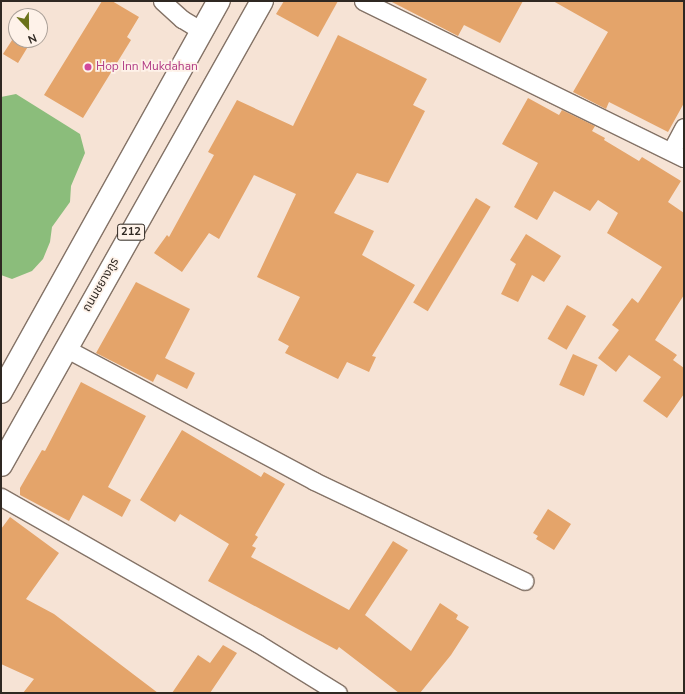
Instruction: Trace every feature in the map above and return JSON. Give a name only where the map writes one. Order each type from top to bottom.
[{"type":"main road","points":[[1,392],[219,1]]},
{"type":"main road","name":"ถนนชยางกูร","points":[[1,465],[65,348],[262,1]]},
{"type":"street","points":[[162,1],[182,18],[202,31]]},
{"type":"street","points":[[363,1],[677,155],[684,127]]},
{"type":"street","points":[[65,348],[314,481],[525,581]]},
{"type":"street","points":[[1,498],[250,639],[338,693]]},
{"type":"green space","points":[[16,94],[80,134],[85,153],[71,186],[70,202],[52,227],[50,242],[43,259],[32,271],[12,279],[1,275],[1,97]]},
{"type":"building","name":"Hop Inn Mukdahan","points":[[102,1],[112,1],[139,17],[127,37],[131,40],[83,118],[44,95]]},
{"type":"building","points":[[284,1],[338,1],[318,37],[276,14]]},
{"type":"building","points":[[390,1],[523,1],[500,43],[464,25],[458,36]]},
{"type":"building","points":[[553,1],[684,1],[684,103],[668,132],[609,102],[606,109],[573,92],[608,32]]},
{"type":"building","points":[[338,35],[427,79],[413,105],[425,111],[388,183],[357,173],[334,213],[374,231],[362,255],[415,285],[372,356],[376,357],[369,372],[347,362],[338,379],[285,353],[289,346],[278,340],[300,297],[257,277],[296,194],[254,175],[219,239],[209,233],[182,272],[154,253],[167,235],[169,237],[214,155],[208,152],[237,100],[293,126]]},
{"type":"building","points":[[8,46],[8,48],[27,48],[18,63],[3,54]]},
{"type":"building","points":[[528,98],[559,115],[562,110],[595,126],[592,131],[605,138],[604,140],[639,161],[642,157],[681,181],[668,202],[684,213],[684,295],[655,340],[677,355],[673,360],[684,368],[684,394],[667,418],[643,401],[661,377],[629,355],[616,372],[598,358],[619,330],[612,325],[632,298],[638,303],[662,267],[607,233],[618,213],[598,200],[590,211],[554,191],[537,220],[514,207],[538,163],[502,144]]},
{"type":"building","points":[[476,198],[491,207],[428,311],[413,303]]},
{"type":"building","points":[[526,234],[561,256],[544,282],[532,275],[518,302],[501,294],[516,264],[510,260]]},
{"type":"building","points":[[136,282],[190,309],[165,358],[195,373],[187,389],[157,374],[153,382],[96,353]]},
{"type":"building","points":[[567,305],[586,316],[567,350],[548,339]]},
{"type":"building","points":[[573,354],[598,365],[584,396],[559,385]]},
{"type":"building","points":[[81,382],[146,416],[108,487],[131,500],[122,517],[83,495],[69,521],[20,495],[20,488],[42,450],[45,451]]},
{"type":"building","points":[[182,430],[261,477],[264,472],[285,484],[255,535],[258,537],[252,546],[256,548],[251,557],[349,610],[393,541],[408,550],[365,615],[411,651],[440,603],[458,615],[456,619],[469,627],[451,655],[420,693],[399,693],[339,647],[337,650],[208,581],[229,544],[180,514],[175,522],[140,500]]},
{"type":"building","points":[[548,509],[571,524],[554,550],[536,539],[538,536],[533,533]]},
{"type":"building","points":[[10,517],[59,553],[26,599],[54,614],[158,693],[23,693],[34,679],[1,664],[1,529]]},
{"type":"building","points":[[223,645],[237,653],[210,693],[172,693],[198,655],[210,663]]},
{"type":"place","name":"Hop Inn Mukdahan","points":[[88,67]]}]
